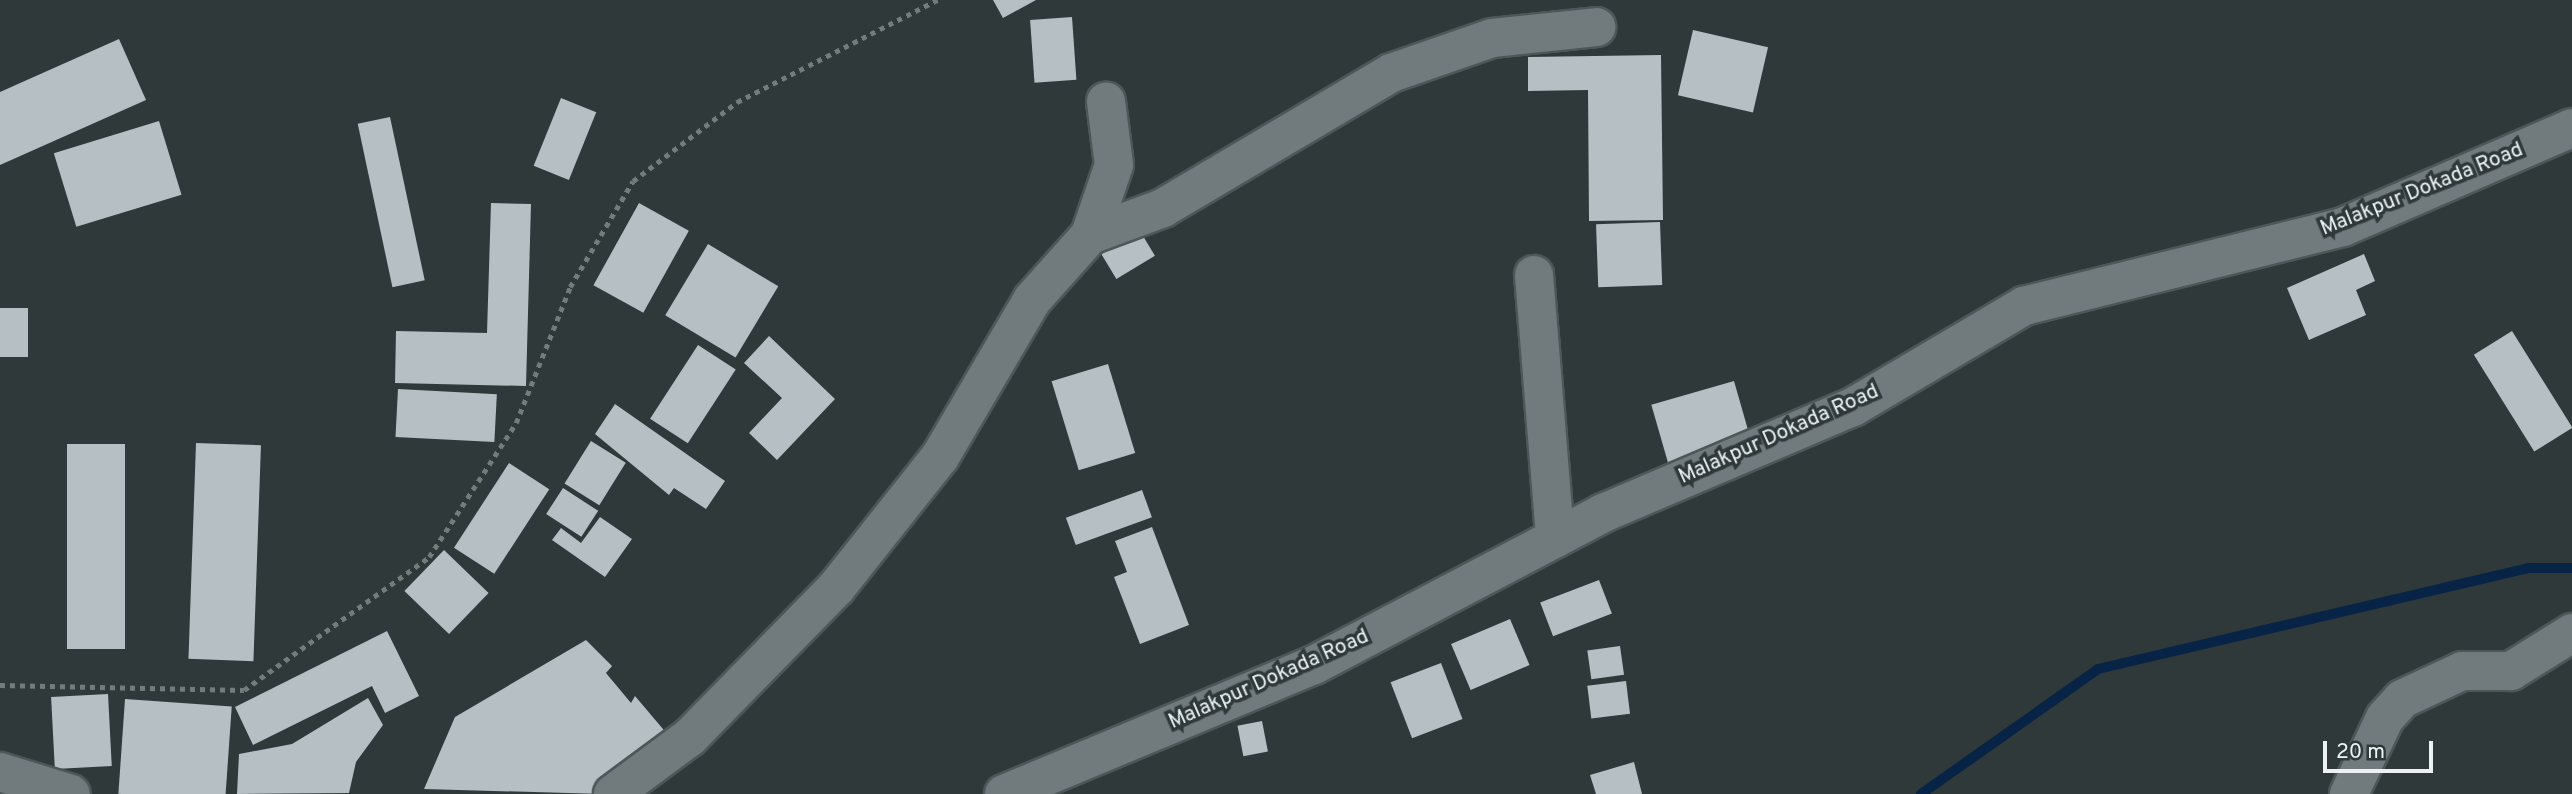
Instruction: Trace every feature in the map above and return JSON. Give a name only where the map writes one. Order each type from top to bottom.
[{"type":"street","points":[[1090,235],[1163,208],[1391,73],[1492,38],[1596,27]]},
{"type":"street","points":[[613,794],[690,737],[836,588],[940,457],[1032,300],[1090,235],[1114,164],[1107,102]]},
{"type":"street","name":"Malakpur Dokada Road","points":[[1004,794],[1314,665],[1555,538],[1853,407],[2024,306],[2343,227],[2572,128]]},
{"type":"street","points":[[1534,275],[1555,538]]},
{"type":"street","points":[[2349,794],[2385,718],[2402,699],[2462,671],[2511,671],[2572,633]]},
{"type":"street","points":[[0,772],[71,794]]},
{"type":"path","points":[[0,685],[244,690],[419,565],[516,423],[570,287],[633,181],[737,102],[937,0]]},
{"type":"building","points":[[993,0],[1036,0],[1003,18]]},
{"type":"building","points":[[1072,17],[1076,80],[1034,83],[1030,20]]},
{"type":"building","points":[[1693,30],[1768,47],[1753,113],[1678,95]]},
{"type":"building","points":[[119,39],[146,100],[0,165],[0,92]]},
{"type":"building","points":[[1661,55],[1663,220],[1589,221],[1588,90],[1528,91],[1528,57]]},
{"type":"building","points":[[561,98],[596,112],[569,180],[534,166]]},
{"type":"building","points":[[390,117],[425,280],[392,287],[358,124]]},
{"type":"building","points":[[159,121],[182,195],[76,227],[54,153]]},
{"type":"building","points":[[491,203],[531,204],[526,386],[395,383],[396,331],[487,333]]},
{"type":"building","points":[[639,203],[689,231],[643,313],[593,285]]},
{"type":"building","points":[[1660,222],[1662,285],[1598,287],[1596,224]]},
{"type":"building","points":[[1140,231],[1155,256],[1116,279],[1101,254]]},
{"type":"building","points":[[708,244],[778,286],[736,357],[665,315]]},
{"type":"building","points":[[2364,254],[2375,281],[2356,290],[2366,315],[2309,340],[2287,288]]},
{"type":"building","points":[[0,308],[28,308],[28,357],[0,357]]},
{"type":"building","points":[[2512,331],[2572,427],[2534,452],[2474,355]]},
{"type":"building","points":[[769,336],[835,399],[777,460],[749,433],[782,398],[744,363]]},
{"type":"building","points":[[698,345],[736,370],[688,443],[650,419]]},
{"type":"building","points":[[1108,364],[1135,453],[1079,470],[1052,381]]},
{"type":"building","points":[[1734,381],[1751,440],[1668,463],[1651,405]]},
{"type":"building","points":[[398,389],[497,394],[494,442],[395,437]]},
{"type":"building","points":[[615,404],[725,481],[706,509],[674,488],[669,495],[595,434]]},
{"type":"building","points":[[591,441],[626,463],[599,505],[565,483]]},
{"type":"building","points":[[196,443],[261,445],[253,661],[188,659]]},
{"type":"building","points":[[67,444],[125,444],[125,649],[67,649]]},
{"type":"building","points":[[509,463],[549,489],[494,574],[454,548]]},
{"type":"building","points":[[563,488],[598,511],[581,537],[546,514]]},
{"type":"building","points":[[1142,490],[1152,517],[1076,545],[1066,518]]},
{"type":"building","points":[[600,517],[632,539],[605,577],[552,540],[561,528],[581,543]]},
{"type":"building","points":[[1152,527],[1189,625],[1140,644],[1114,577],[1127,572],[1115,541]]},
{"type":"building","points":[[444,550],[489,593],[449,634],[404,591]]},
{"type":"building","points":[[1599,580],[1612,614],[1553,636],[1540,603]]},
{"type":"building","points":[[1510,619],[1530,665],[1471,690],[1451,644]]},
{"type":"building","points":[[387,631],[419,696],[385,713],[372,686],[253,745],[235,707]]},
{"type":"building","points":[[586,640],[612,666],[606,673],[631,703],[635,696],[674,742],[603,794],[424,789],[455,717]]},
{"type":"building","points":[[1620,646],[1624,675],[1591,679],[1587,651]]},
{"type":"building","points":[[1441,663],[1463,719],[1412,738],[1391,682]]},
{"type":"building","points":[[1626,681],[1630,714],[1591,719],[1587,686]]},
{"type":"building","points":[[108,694],[112,766],[55,769],[51,697]]},
{"type":"building","points":[[368,698],[383,725],[356,762],[349,793],[237,794],[239,754],[292,744]]},
{"type":"building","points":[[125,699],[232,706],[226,794],[118,794]]},
{"type":"building","points":[[1262,721],[1268,751],[1243,756],[1237,726]]},
{"type":"building","points":[[1634,762],[1642,794],[1596,794],[1590,775]]},
{"type":"waterway","points":[[1921,794],[2098,669],[2529,568],[2572,568]]}]
